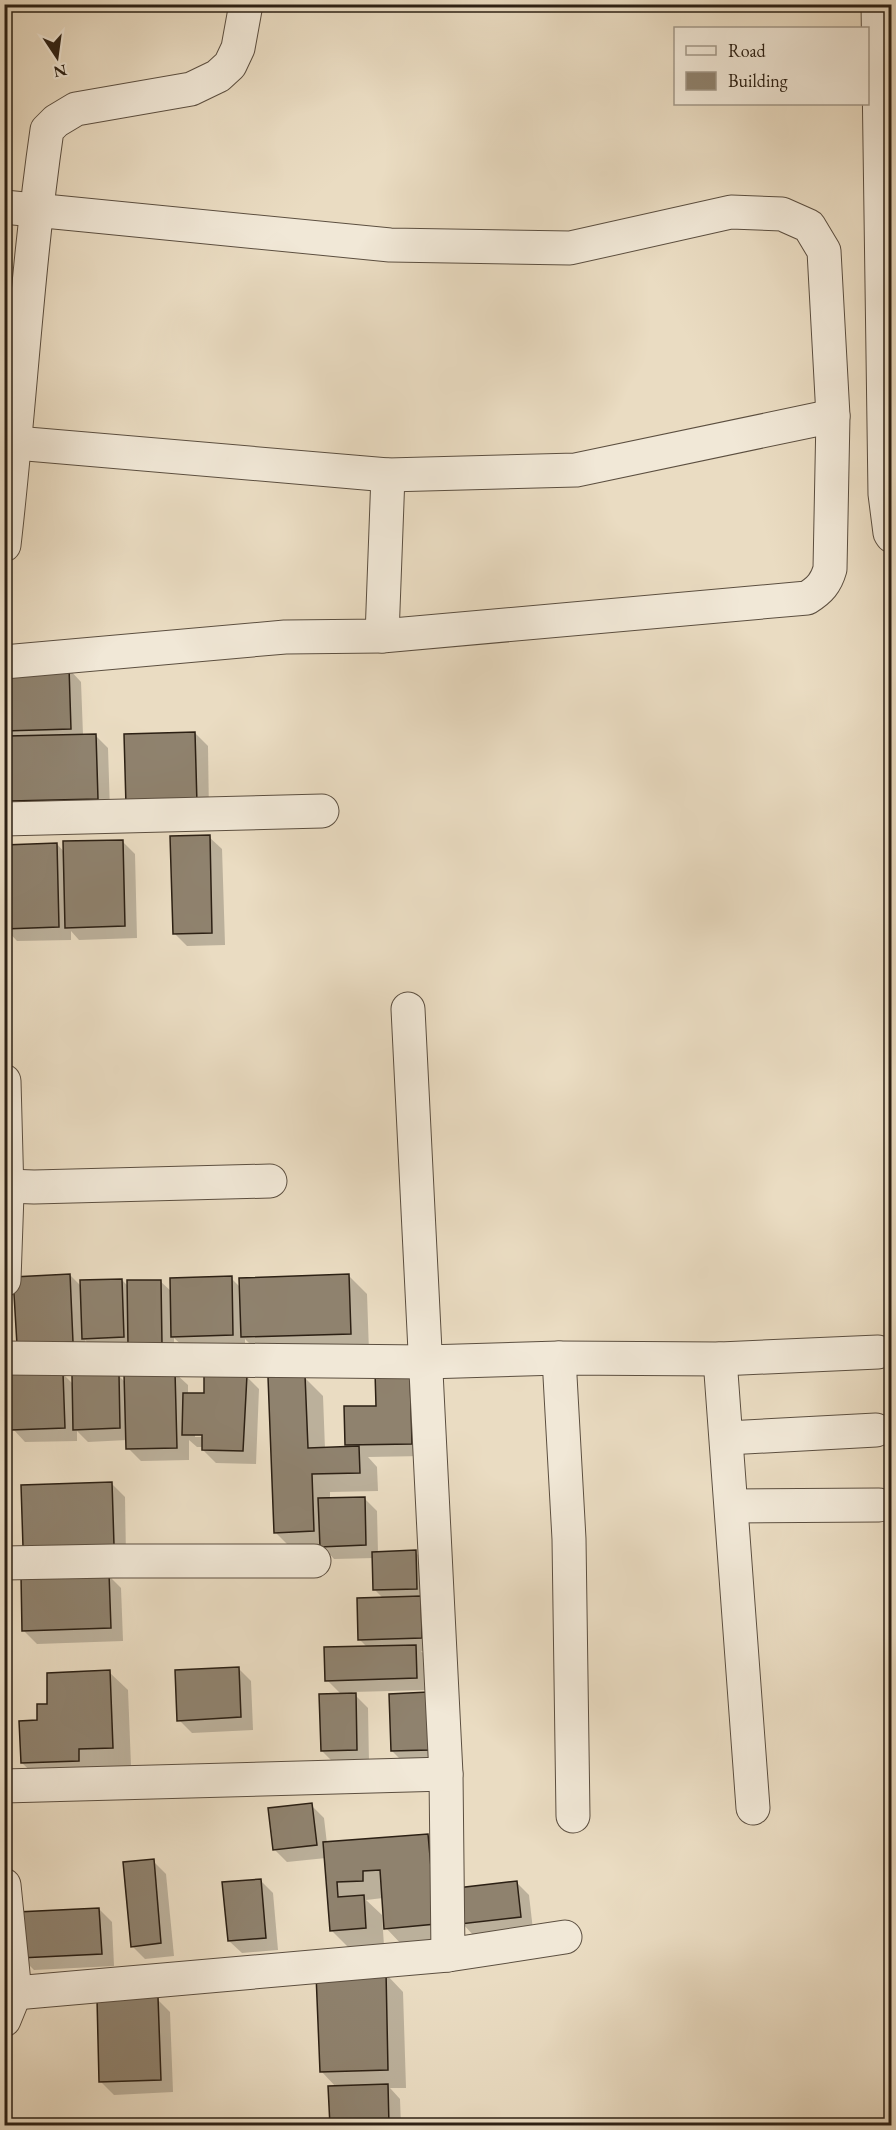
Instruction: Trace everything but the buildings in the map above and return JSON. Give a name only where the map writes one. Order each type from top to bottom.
[{"type":"street","points":[[4,544],[20,208],[47,130],[76,108],[191,89],[218,76],[230,65],[238,48],[246,4]]},
{"type":"street","points":[[878,4],[885,494],[891,536]]},
{"type":"street","points":[[4,662],[285,637],[382,636],[807,598],[818,591],[826,581],[830,568],[833,416],[824,251],[809,226],[782,214],[731,212],[570,248],[390,246],[20,208]]},
{"type":"street","points":[[10,443],[388,475],[576,470],[833,416]]},
{"type":"street","points":[[382,636],[388,475]]},
{"type":"street","points":[[4,819],[322,811]]},
{"type":"street","points":[[408,1009],[446,1774],[448,1955]]},
{"type":"street","points":[[4,1081],[5,1263]]},
{"type":"street","points":[[6,1191],[34,1187],[270,1181]]},
{"type":"street","points":[[4,1358],[426,1362],[559,1358],[720,1359],[878,1352]]},
{"type":"street","points":[[559,1358],[569,1539],[573,1816]]},
{"type":"street","points":[[720,1359],[753,1808]]},
{"type":"street","points":[[727,1438],[876,1430]]},
{"type":"street","points":[[732,1506],[879,1505]]},
{"type":"street","points":[[4,1563],[113,1560],[314,1561]]},
{"type":"street","points":[[4,1786],[446,1774]]},
{"type":"street","points":[[4,1885],[10,2006],[448,1955],[565,1937]]}]
